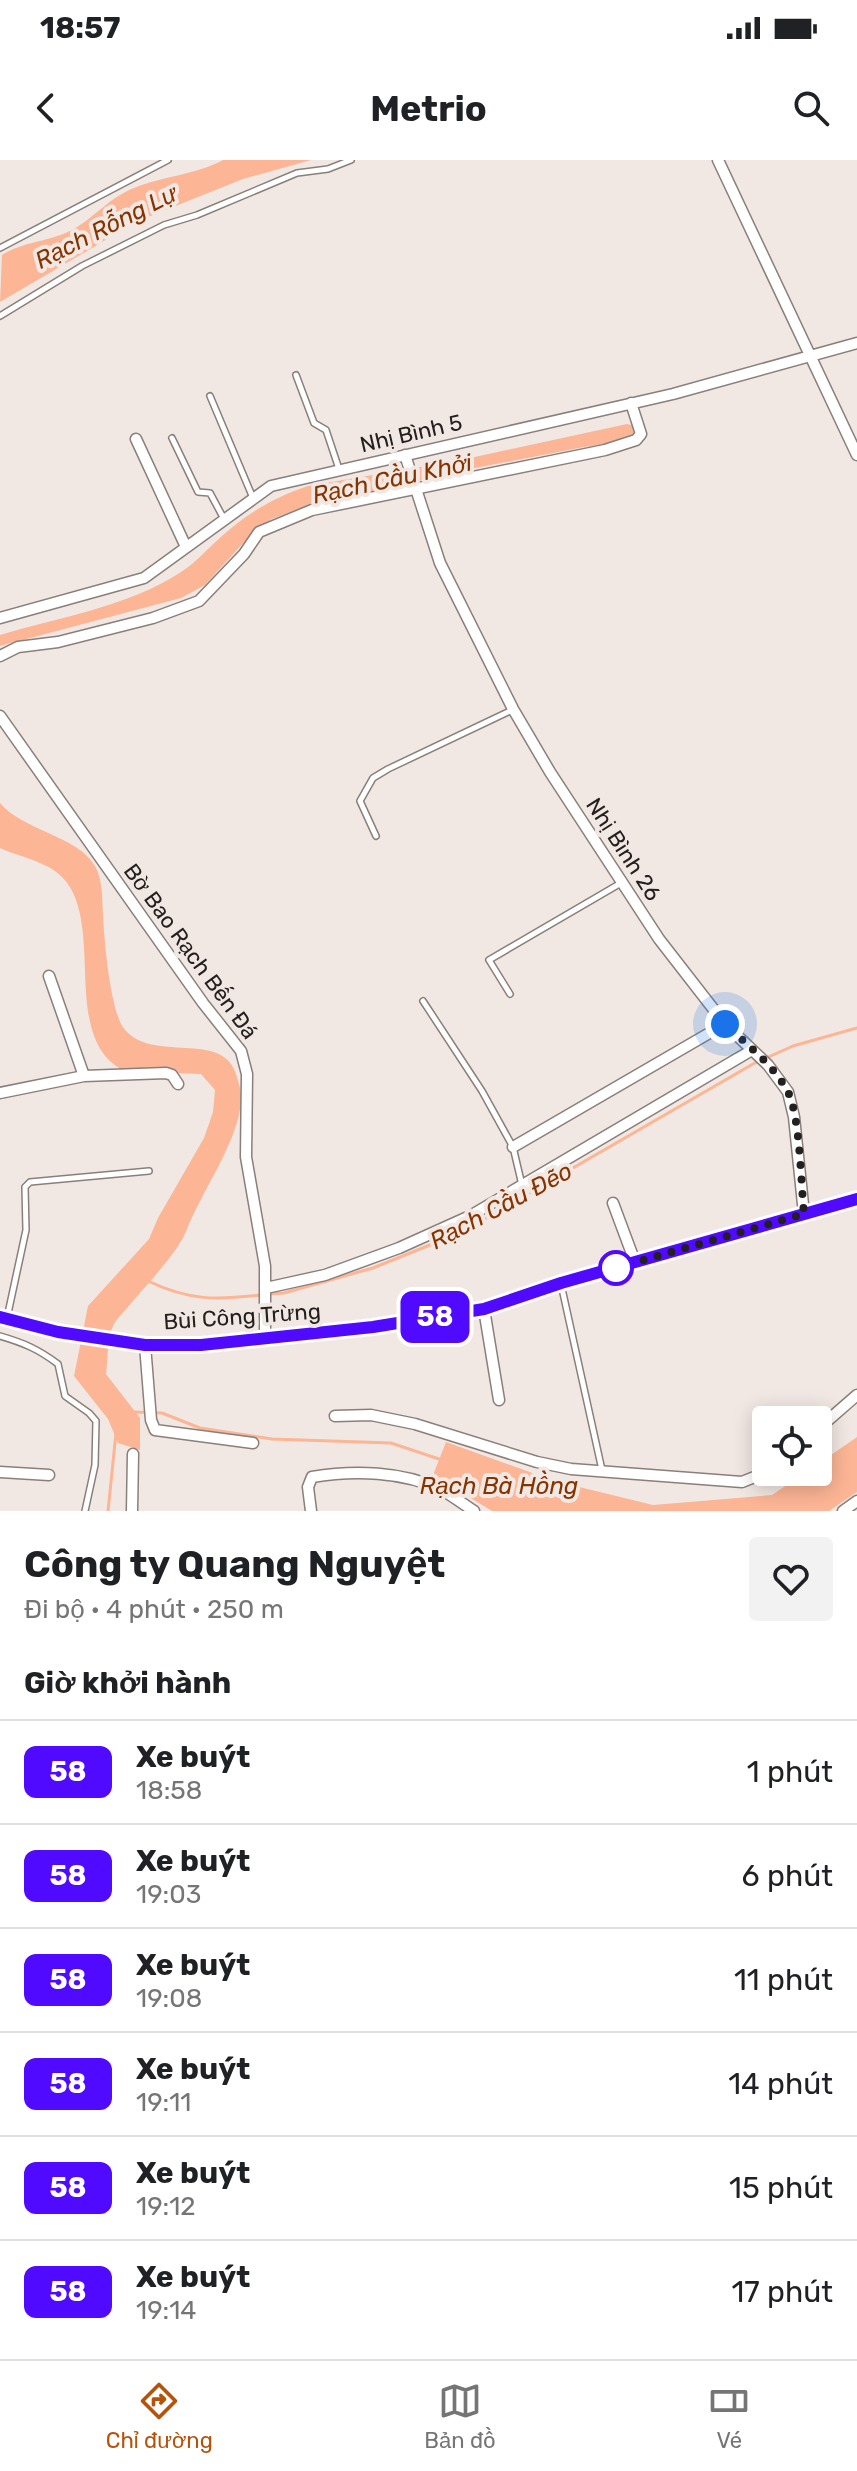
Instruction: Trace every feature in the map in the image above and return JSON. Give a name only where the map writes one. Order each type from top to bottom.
[{"type":"street","points":[[718,160],[857,455]]},
{"type":"street","name":"Nhị Bình 5","points":[[0,618],[144,578],[271,486],[406,459],[857,343]]},
{"type":"street","points":[[0,656],[18,647],[58,642],[153,618],[199,601],[244,554],[259,532],[312,510],[605,450],[636,440],[641,434],[631,403]]},
{"type":"street","points":[[136,439],[186,547]]},
{"type":"street","name":"Nhị Bình 26","points":[[406,459],[440,563],[513,709],[550,772],[659,939],[725,1024],[768,1065],[788,1092],[792,1104],[804,1214]]},
{"type":"street","name":"Bờ Bao Rạch Bến Đá","points":[[0,716],[203,1003],[241,1051],[247,1074],[246,1157],[266,1291],[265,1336]]},
{"type":"street","points":[[49,976],[84,1076]]},
{"type":"street","points":[[513,1147],[725,1024]]},
{"type":"street","points":[[266,1291],[325,1275],[399,1248],[470,1216],[754,1052]]},
{"type":"street","points":[[0,1093],[84,1076],[166,1073],[172,1075],[178,1084]]},
{"type":"street","name":"Bùi Công Trừng","points":[[3,1318],[58,1332],[145,1345],[201,1345],[373,1327],[484,1309],[561,1283],[857,1199]]},
{"type":"street","points":[[613,1203],[635,1262]]},
{"type":"street","points":[[484,1309],[499,1400]]},
{"type":"street","points":[[145,1345],[151,1420],[155,1430],[253,1443]]},
{"type":"street","points":[[832,1417],[857,1395]]},
{"type":"street","points":[[335,1416],[371,1415],[415,1424],[537,1462],[571,1469],[678,1479],[742,1482],[752,1478]]},
{"type":"street","points":[[132,1511],[133,1454]]},
{"type":"street","points":[[0,1472],[49,1475]]},
{"type":"street","points":[[311,1511],[308,1487],[312,1477],[331,1473],[364,1473],[422,1482],[444,1491],[474,1511]]},
{"type":"street","points":[[843,1511],[857,1501]]},
{"type":"lane","points":[[0,248],[168,160]]},
{"type":"lane","points":[[0,316],[82,266],[164,225],[197,215],[297,173],[328,169],[351,160]]},
{"type":"lane","points":[[296,375],[314,423],[326,430],[339,470]]},
{"type":"lane","points":[[210,396],[253,499]]},
{"type":"lane","points":[[172,438],[198,492],[210,493],[224,519]]},
{"type":"lane","points":[[376,836],[360,801],[373,778],[513,709]]},
{"type":"lane","points":[[510,994],[489,960],[622,883]]},
{"type":"lane","points":[[423,1001],[482,1091],[513,1147],[523,1187]]},
{"type":"lane","points":[[3,1318],[26,1230],[25,1187],[30,1182],[149,1171]]},
{"type":"lane","points":[[561,1283],[602,1470]]},
{"type":"lane","points":[[0,1336],[29,1343],[58,1364],[65,1396],[96,1421],[95,1465],[85,1511]]},
{"type":"water","name":"Rạch Rỗng Lự","points":[[223,160],[311,160],[243,179],[138,221],[0,302],[2,255],[72,230],[134,188]]},
{"type":"water","name":"Rạch Cầu Khởi","points":[[627,424],[635,426],[635,438],[630,441],[475,468],[304,507],[272,519],[256,529],[205,585],[181,598],[0,646],[0,635],[116,603],[160,584],[187,568],[253,512],[308,486],[461,460]]},
{"type":"water","points":[[0,803],[22,820],[76,847],[95,866],[102,890],[111,989],[123,1027],[135,1038],[151,1044],[203,1049],[218,1054],[230,1062],[240,1089],[239,1116],[234,1132],[183,1238],[114,1323],[111,1331],[106,1374],[140,1418],[140,1450],[118,1443],[108,1419],[74,1376],[88,1306],[149,1239],[204,1138],[213,1112],[215,1090],[201,1074],[125,1071],[105,1056],[93,1034],[81,921],[74,896],[55,871],[0,848]]},
{"type":"water","name":"Rạch Bà Hồng","points":[[857,1437],[857,1492],[829,1511],[492,1511],[433,1475],[446,1442],[555,1481],[653,1505],[772,1495],[785,1486],[832,1486],[832,1454]]},
{"type":"waterway","name":"Rạch Cầu Đẽo","points":[[268,1294],[284,1293],[373,1268],[462,1232],[753,1064],[793,1046],[857,1028]]},
{"type":"waterway","name":"Rạch Cầu Đẽo","points":[[148,1281],[190,1296],[230,1298],[261,1295]]},
{"type":"waterway","points":[[133,1412],[162,1413],[200,1428],[272,1439],[391,1443],[442,1460]]},
{"type":"waterway","points":[[108,1511],[116,1433]]},
{"type":"bus line","name":"58","points":[[0,1317],[58,1332],[145,1345],[201,1345],[373,1327],[484,1309],[561,1283],[857,1199]]},
{"type":"route","points":[[616,1268],[804,1214],[794,1117],[788,1092],[768,1065],[725,1024]]}]
